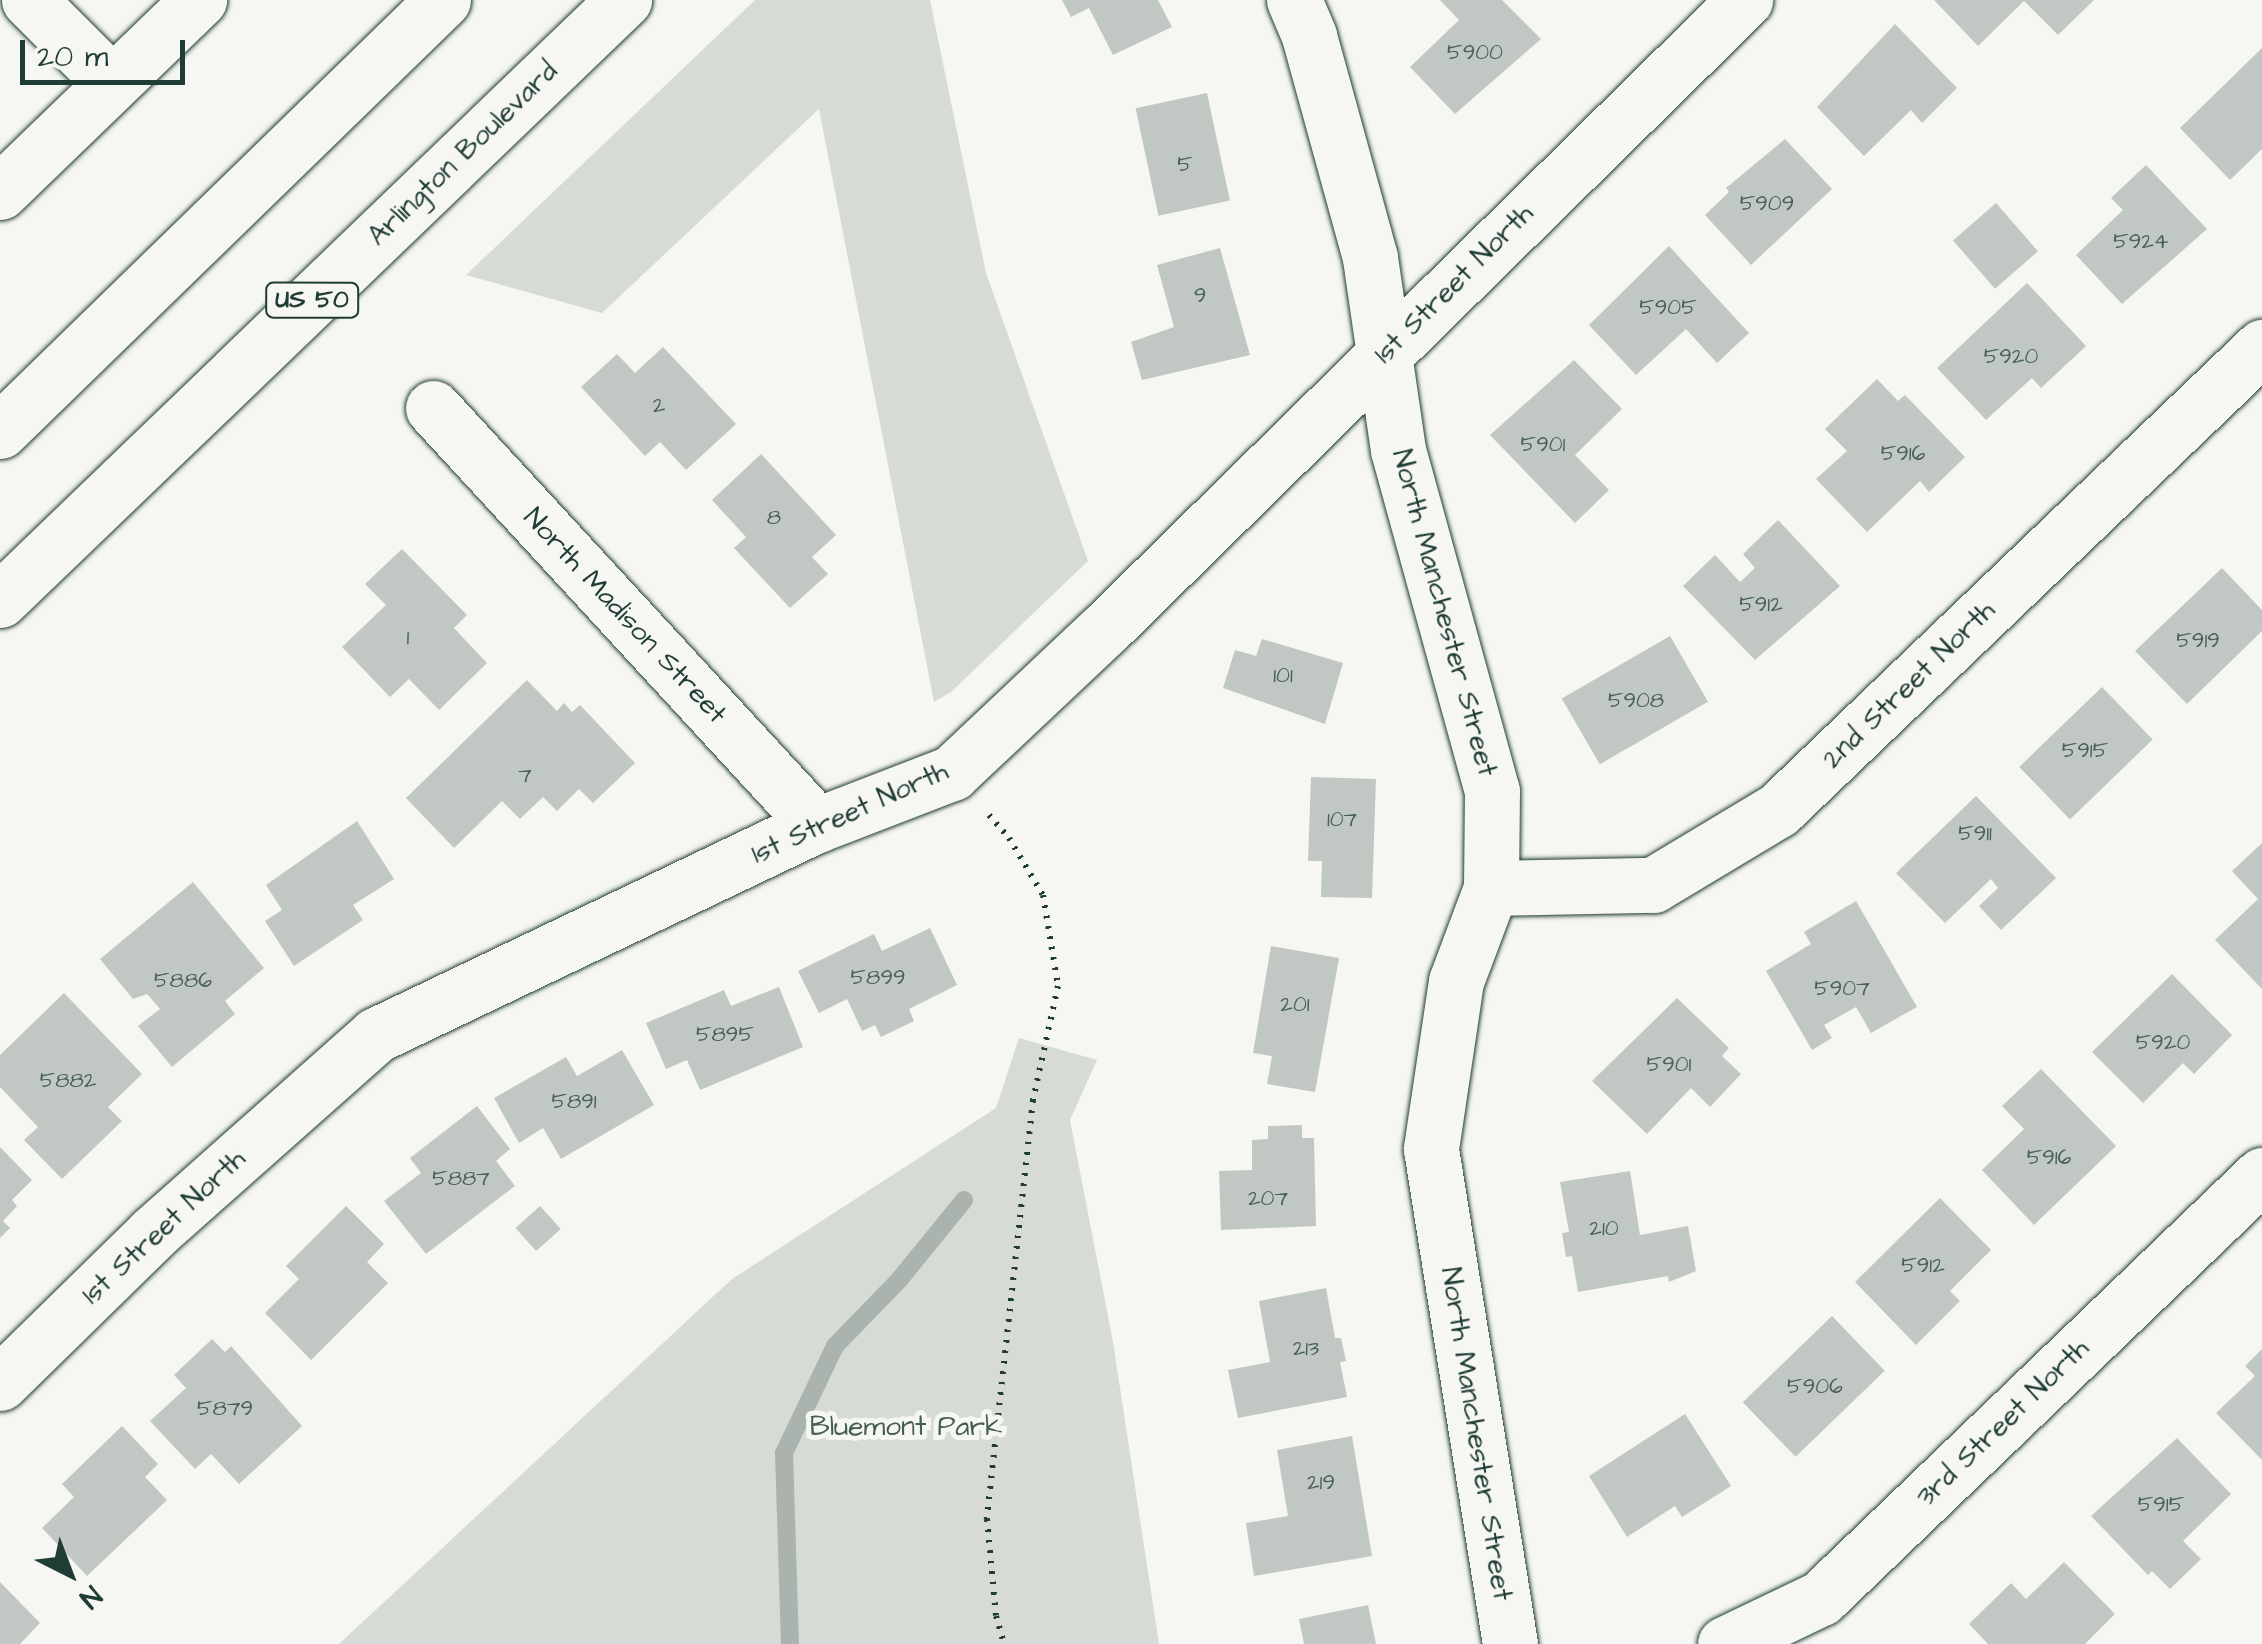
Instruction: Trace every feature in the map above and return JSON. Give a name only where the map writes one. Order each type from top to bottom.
[{"type":"main road","points":[[28,0],[112,83]]},
{"type":"main road","points":[[0,192],[199,0]]},
{"type":"main road","points":[[0,431],[443,0]]},
{"type":"main road","name":"Arlington Boulevard","points":[[0,600],[624,0]]},
{"type":"main road","name":"North Manchester Street","points":[[1294,0],[1309,36],[1370,258],[1398,450],[1492,791],[1491,888],[1456,981],[1430,1149],[1510,1644]]},
{"type":"main road","name":"1st Street North","points":[[0,1384],[153,1233],[376,1035],[817,824],[952,773],[1744,0]]},
{"type":"main road","name":"2nd Street North","points":[[1491,888],[1653,884],[1778,810],[2262,346]]},
{"type":"main road","name":"North Madison Street","points":[[433,408],[817,824]]},
{"type":"main road","name":"3rd Street North","points":[[1725,1644],[1821,1598],[2262,1175]]},
{"type":"path","points":[[952,773],[1009,838],[1043,896],[1058,986],[1034,1100],[987,1519],[996,1616],[1004,1644]]},
{"type":"green space","points":[[755,0],[930,0],[986,273],[1088,561],[951,692],[934,702],[819,109],[602,313],[466,275]]},
{"type":"green space","name":"Bluemont Park","points":[[1019,1038],[1097,1060],[1070,1120],[1113,1342],[1159,1644],[339,1644],[732,1279],[996,1108]]},
{"type":"building","points":[[1062,0],[1158,0],[1172,27],[1113,55],[1089,8],[1071,17]]},
{"type":"building","points":[[1440,0],[1502,0],[1541,39],[1455,114],[1410,67],[1459,20]]},
{"type":"building","points":[[1934,0],[2094,0],[2058,35],[2024,1],[1978,46]]},
{"type":"building","points":[[1895,24],[1957,88],[1922,123],[1911,110],[1864,156],[1817,107]]},
{"type":"building","points":[[2262,48],[2262,149],[2230,180],[2180,128]]},
{"type":"building","points":[[1207,93],[1230,201],[1158,216],[1136,108]]},
{"type":"building","points":[[1785,139],[1832,189],[1751,265],[1705,215],[1729,192],[1726,188]]},
{"type":"building","points":[[2146,165],[2207,229],[2122,304],[2076,255],[2123,210],[2111,198]]},
{"type":"building","points":[[1996,203],[2038,251],[1995,289],[1953,240]]},
{"type":"building","points":[[1669,246],[1749,333],[1717,363],[1686,329],[1636,375],[1589,325]]},
{"type":"building","points":[[1220,248],[1250,355],[1142,380],[1131,342],[1174,327],[1157,265]]},
{"type":"building","points":[[2027,283],[2086,346],[2041,388],[2032,378],[1986,420],[1937,368]]},
{"type":"building","points":[[663,347],[736,424],[686,470],[660,442],[645,456],[581,387],[617,354],[635,373]]},
{"type":"building","points":[[1574,360],[1622,409],[1575,455],[1609,490],[1575,523],[1490,435]]},
{"type":"building","points":[[1877,379],[1898,401],[1905,395],[1965,457],[1929,492],[1920,481],[1867,532],[1816,479],[1847,451],[1825,429]]},
{"type":"building","points":[[761,454],[836,535],[812,557],[828,574],[790,608],[734,548],[746,537],[712,500]]},
{"type":"building","points":[[1778,520],[1840,586],[1755,660],[1683,586],[1715,555],[1740,582],[1755,568],[1743,554]]},
{"type":"building","points":[[402,549],[467,615],[454,628],[487,663],[439,710],[409,679],[390,697],[342,647],[386,605],[365,584]]},
{"type":"building","points":[[2222,568],[2262,610],[2262,631],[2187,704],[2135,651]]},
{"type":"building","points":[[1670,636],[1708,702],[1600,764],[1562,698]]},
{"type":"building","points":[[1262,639],[1343,663],[1325,724],[1223,688],[1235,650],[1256,656]]},
{"type":"building","points":[[527,680],[557,711],[564,703],[572,712],[580,705],[635,763],[593,803],[579,789],[557,811],[543,797],[520,819],[502,801],[454,848],[406,798]]},
{"type":"building","points":[[2102,687],[2153,740],[2070,819],[2019,767]]},
{"type":"building","points":[[1311,777],[1376,779],[1372,898],[1321,897],[1322,861],[1308,861]]},
{"type":"building","points":[[1976,796],[2056,878],[2001,930],[1979,906],[1998,888],[1991,879],[1945,923],[1896,873]]},
{"type":"building","points":[[357,821],[394,879],[353,905],[363,920],[294,966],[265,921],[282,910],[266,885]]},
{"type":"building","points":[[2262,843],[2262,989],[2215,940],[2258,899],[2232,871]]},
{"type":"building","points":[[193,882],[264,968],[225,1001],[235,1014],[172,1067],[138,1026],[160,1009],[147,994],[133,999],[100,959]]},
{"type":"building","points":[[1856,901],[1917,1007],[1871,1033],[1856,1007],[1824,1025],[1832,1038],[1812,1050],[1766,971],[1811,944],[1804,932]]},
{"type":"building","points":[[930,928],[957,985],[909,1009],[914,1021],[881,1037],[875,1025],[862,1031],[847,999],[819,1013],[798,971],[874,934],[882,951]]},
{"type":"building","points":[[1271,946],[1339,958],[1315,1092],[1267,1084],[1272,1056],[1253,1053]]},
{"type":"building","points":[[2172,974],[2232,1035],[2194,1074],[2183,1063],[2143,1103],[2092,1052]]},
{"type":"building","points":[[779,987],[803,1047],[700,1090],[687,1060],[666,1069],[646,1023],[724,990],[731,1006]]},
{"type":"building","points":[[64,993],[142,1074],[108,1107],[122,1121],[62,1179],[24,1140],[38,1127],[0,1087],[0,1055]]},
{"type":"building","points":[[1677,998],[1729,1048],[1722,1056],[1741,1074],[1710,1107],[1691,1088],[1647,1134],[1592,1081]]},
{"type":"building","points":[[622,1050],[654,1105],[561,1159],[543,1128],[519,1143],[494,1098],[566,1057],[577,1076]]},
{"type":"building","points":[[2041,1069],[2116,1146],[2034,1225],[1982,1170],[2024,1129],[2002,1106]]},
{"type":"building","points":[[477,1106],[510,1149],[496,1161],[515,1186],[426,1254],[384,1201],[421,1173],[410,1158]]},
{"type":"building","points":[[1302,1125],[1302,1138],[1314,1138],[1316,1226],[1221,1230],[1219,1171],[1252,1170],[1252,1140],[1268,1139],[1268,1126]]},
{"type":"building","points":[[0,1147],[32,1180],[12,1200],[17,1206],[3,1221],[10,1228],[0,1238]]},
{"type":"building","points":[[1630,1171],[1640,1235],[1688,1226],[1696,1271],[1669,1282],[1668,1276],[1578,1292],[1572,1256],[1566,1257],[1562,1233],[1569,1232],[1560,1182]]},
{"type":"building","points":[[1940,1198],[1991,1250],[1950,1291],[1960,1301],[1916,1345],[1855,1282]]},
{"type":"building","points":[[346,1206],[384,1244],[367,1262],[388,1283],[311,1360],[265,1313],[299,1279],[286,1266]]},
{"type":"building","points":[[540,1206],[561,1229],[536,1251],[515,1228]]},
{"type":"building","points":[[1326,1288],[1335,1338],[1341,1338],[1346,1361],[1340,1362],[1347,1397],[1238,1418],[1228,1370],[1270,1362],[1259,1301]]},
{"type":"building","points":[[1832,1316],[1885,1371],[1796,1457],[1743,1402]]},
{"type":"building","points":[[212,1339],[225,1352],[231,1346],[302,1426],[239,1484],[211,1454],[195,1469],[150,1421],[186,1388],[174,1375]]},
{"type":"building","points":[[2262,1349],[2262,1460],[2216,1413],[2255,1376],[2245,1366]]},
{"type":"building","points":[[1685,1414],[1731,1486],[1682,1517],[1675,1506],[1627,1537],[1589,1476]]},
{"type":"building","points":[[122,1426],[158,1464],[145,1477],[167,1500],[87,1576],[42,1528],[74,1497],[62,1484]]},
{"type":"building","points":[[1352,1436],[1372,1556],[1254,1576],[1246,1523],[1288,1516],[1277,1450]]},
{"type":"building","points":[[2177,1438],[2231,1494],[2183,1541],[2201,1559],[2170,1589],[2152,1571],[2148,1575],[2091,1516]]},
{"type":"building","points":[[2064,1562],[2115,1614],[2085,1644],[1988,1644],[1969,1624],[2011,1583],[2026,1599]]},
{"type":"building","points":[[0,1582],[40,1623],[20,1644],[0,1644]]},
{"type":"building","points":[[1368,1605],[1376,1644],[1304,1644],[1299,1619]]},
{"type":"waterway","points":[[790,1644],[784,1453],[835,1346],[899,1280],[964,1200]]}]
